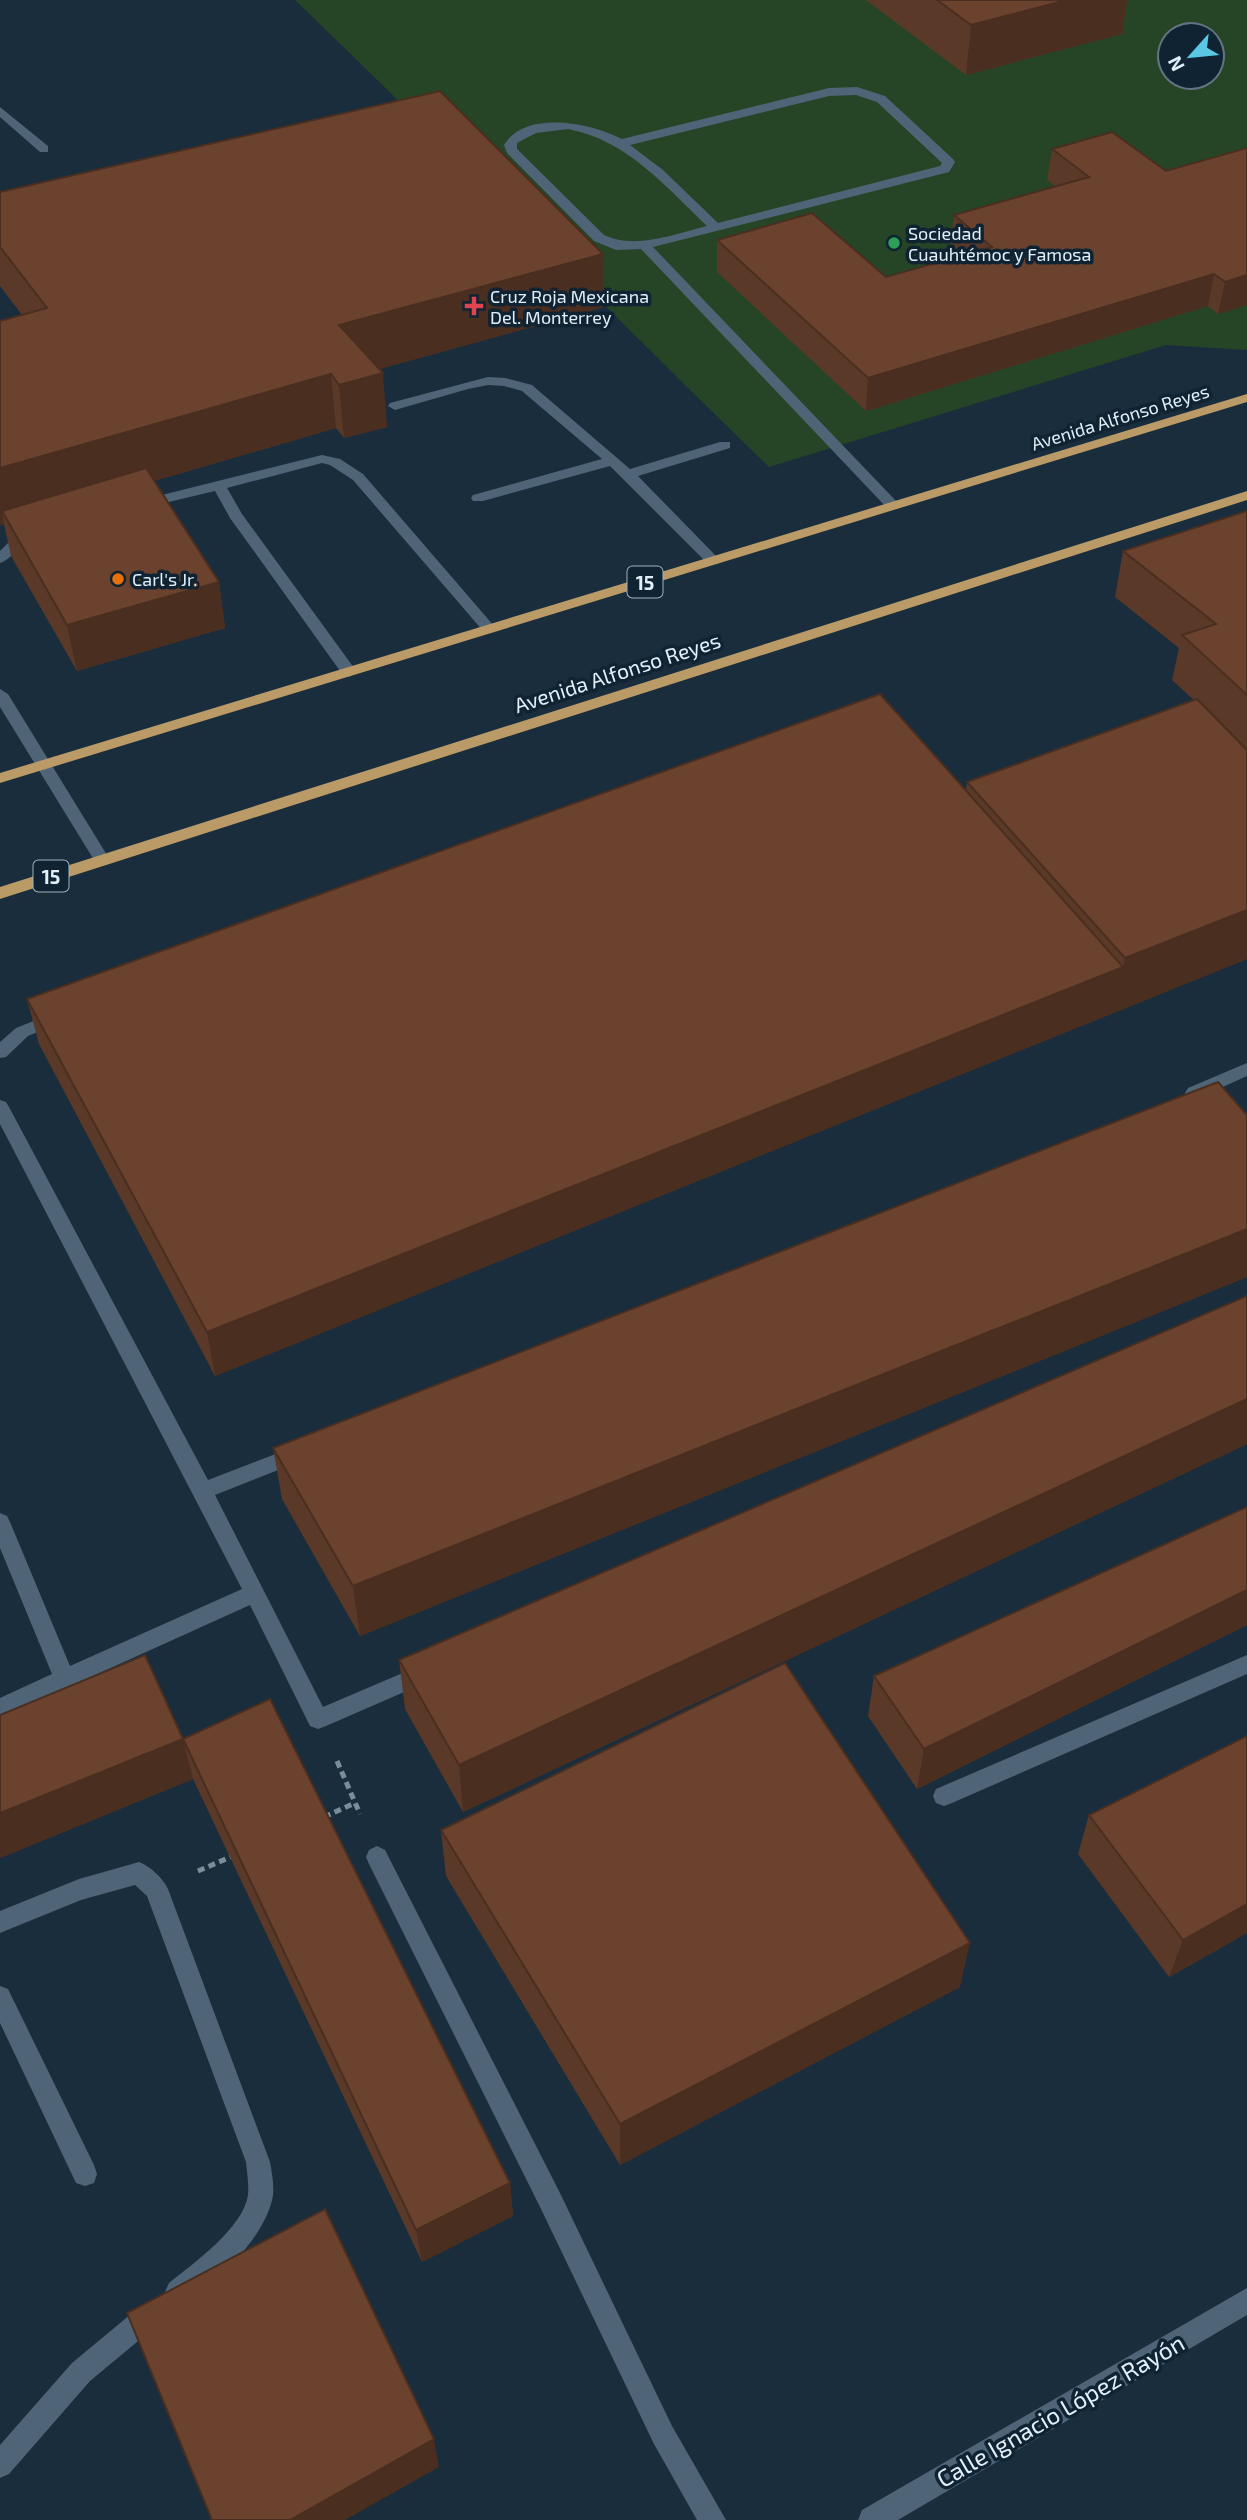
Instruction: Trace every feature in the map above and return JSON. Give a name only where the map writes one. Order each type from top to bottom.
[{"type":"highway","name":"Avenida Alfonso Reyes","points":[[0,779],[1247,398]]},
{"type":"highway","name":"Avenida Alfonso Reyes","points":[[0,892],[1247,495]]},
{"type":"street","points":[[622,143],[829,92],[857,91],[881,99],[949,162],[948,166],[938,171],[716,228],[644,245],[616,246],[599,237],[510,145],[517,136],[564,124],[581,126],[622,143],[716,228]]},
{"type":"street","points":[[0,111],[44,149]]},
{"type":"street","points":[[644,245],[893,506]]},
{"type":"street","points":[[395,406],[466,385],[505,382],[527,388],[628,474],[713,561]]},
{"type":"street","points":[[130,508],[322,459],[335,462],[358,477],[489,629]]},
{"type":"street","points":[[478,498],[612,461]]},
{"type":"street","points":[[219,486],[235,515],[349,672]]},
{"type":"street","points":[[0,559],[14,545],[46,532]]},
{"type":"street","points":[[0,694],[102,860]]},
{"type":"street","points":[[0,1052],[22,1032],[75,1011]]},
{"type":"street","points":[[1194,1098],[1247,1069]]},
{"type":"street","points":[[0,1107],[203,1491],[318,1719],[444,1664]]},
{"type":"street","points":[[203,1491],[318,1445]]},
{"type":"street","points":[[0,1522],[65,1680]]},
{"type":"street","points":[[0,1708],[255,1593]]},
{"type":"street","points":[[943,1796],[1247,1664]]},
{"type":"street","points":[[377,1857],[550,2200],[663,2435],[712,2520]]},
{"type":"street","points":[[0,1922],[115,1877],[139,1873],[156,1889],[258,2162],[260,2199],[244,2230],[222,2255],[81,2372],[0,2465]]},
{"type":"street","points":[[0,1997],[85,2174]]},
{"type":"street","name":"Calle Ignacio López Rayón","points":[[872,2520],[1247,2301]]},
{"type":"lane","points":[[628,474],[725,445]]},
{"type":"path","points":[[318,1719],[377,1857]]},
{"type":"path","points":[[318,1819],[355,1803]]},
{"type":"path","points":[[156,1889],[243,1851]]},
{"type":"green space","name":"Sociedad Cuauhtémoc y Famosa","points":[[295,0],[1247,0],[1247,350],[1166,345],[769,467]]},
{"type":"building","points":[[937,0],[1067,0],[971,25]]},
{"type":"building","points":[[440,91],[603,254],[339,325],[383,373],[339,385],[331,374],[0,468],[0,321],[47,308],[0,247],[0,192]]},
{"type":"building","name":"Sociedad Cuauhtémoc y Famosa","points":[[1112,132],[1166,171],[1247,148],[1247,275],[1225,282],[1214,274],[868,378],[717,240],[812,213],[886,277],[992,247],[954,215],[1089,177],[1052,149]]},
{"type":"building","points":[[146,468],[219,582],[67,625],[2,511]]},
{"type":"building","points":[[1247,511],[1247,695],[1182,635],[1216,624],[1123,551]]},
{"type":"building","points":[[880,694],[1123,967],[207,1332],[27,999]]},
{"type":"building","points":[[1197,699],[1247,750],[1247,910],[1125,958],[967,782]]},
{"type":"building","points":[[1218,1082],[1247,1115],[1247,1229],[353,1586],[273,1448]]},
{"type":"building","points":[[1247,1296],[1247,1399],[459,1765],[399,1660]]},
{"type":"building","points":[[1247,1507],[1247,1590],[924,1749],[874,1676]]},
{"type":"building","points":[[145,1655],[183,1739],[0,1813],[0,1715]]},
{"type":"building","points":[[785,1663],[970,1943],[620,2124],[441,1830]]},
{"type":"building","points":[[270,1699],[510,2183],[416,2230],[183,1739]]},
{"type":"building","points":[[1247,1736],[1247,1904],[1183,1940],[1089,1815]]},
{"type":"building","points":[[325,2209],[434,2439],[290,2520],[212,2520],[127,2313]]},
{"type":"place","name":"Sociedad Cuauhtémoc y Famosa","points":[[894,243]]},
{"type":"place","name":"Cruz Roja Mexicana Del. Monterrey","points":[[474,306]]},
{"type":"place","name":"Carl's Jr.","points":[[118,579]]}]
